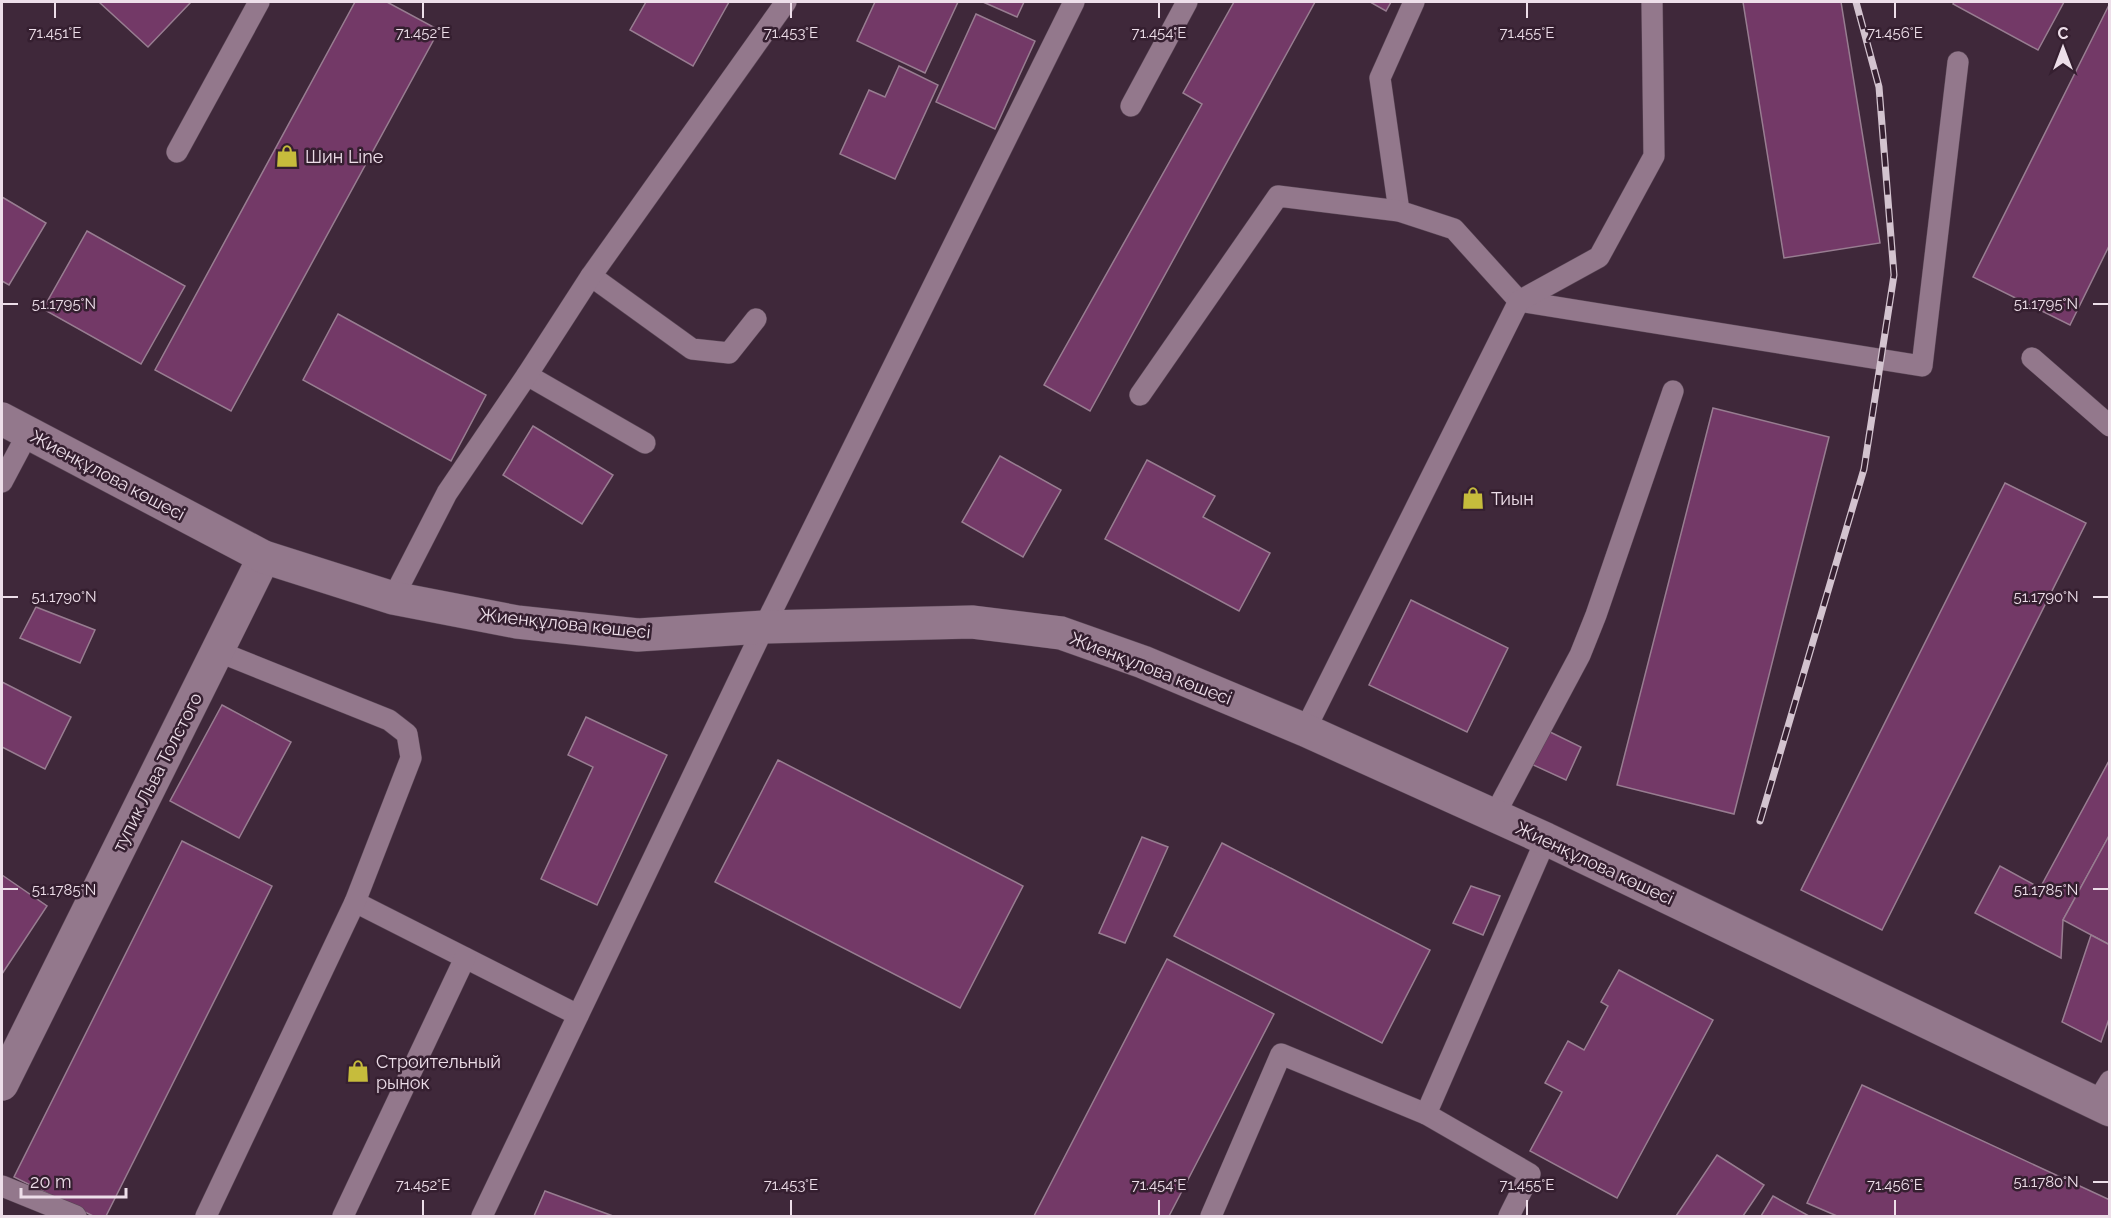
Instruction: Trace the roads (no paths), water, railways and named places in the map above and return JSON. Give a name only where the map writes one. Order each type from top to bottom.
[{"type":"street","name":"Жиенқұлова көшесі","points":[[15,426],[264,557],[393,598],[517,622],[638,635],[764,627],[972,622],[1061,633],[1143,662],[1305,730],[2105,1098]]},
{"type":"street","name":"тупик Льва Толстого","points":[[2,1084],[264,557]]},
{"type":"lane","points":[[177,152],[259,2]]},
{"type":"lane","points":[[393,598],[447,492],[591,276],[786,2]]},
{"type":"lane","points":[[482,1216],[764,627],[1074,2]]},
{"type":"lane","points":[[1131,106],[1187,2]]},
{"type":"lane","points":[[1399,211],[1380,78],[1414,2]]},
{"type":"lane","points":[[1305,730],[1519,300],[1599,257],[1654,156],[1652,2]]},
{"type":"lane","points":[[1140,395],[1278,196],[1399,211],[1454,229],[1519,300],[1922,366],[1958,62]]},
{"type":"lane","points":[[591,276],[692,348],[729,353],[756,319]]},
{"type":"lane","points":[[2032,358],[2109,426]]},
{"type":"lane","points":[[527,375],[645,443]]},
{"type":"lane","points":[[1494,816],[1580,655],[1672,391]]},
{"type":"lane","points":[[2,482],[15,426]]},
{"type":"lane","points":[[206,1216],[355,902],[411,758],[407,734],[389,720],[218,651]]},
{"type":"lane","points":[[1426,1114],[1546,839]]},
{"type":"lane","points":[[355,902],[578,1015]]},
{"type":"lane","points":[[344,1216],[465,958]]},
{"type":"lane","points":[[1211,1216],[1281,1054],[1426,1114],[1530,1174],[1509,1216]]},
{"type":"lane","points":[[2,1186],[76,1216]]},
{"type":"railway","points":[[1760,821],[1864,469],[1894,275],[1879,87],[1856,2]]},
{"type":"place","name":"Шин Line","points":[[287,156]]},
{"type":"place","name":"Тиын","points":[[1473,498]]},
{"type":"place","name":"Строительный рынок","points":[[358,1071]]}]
